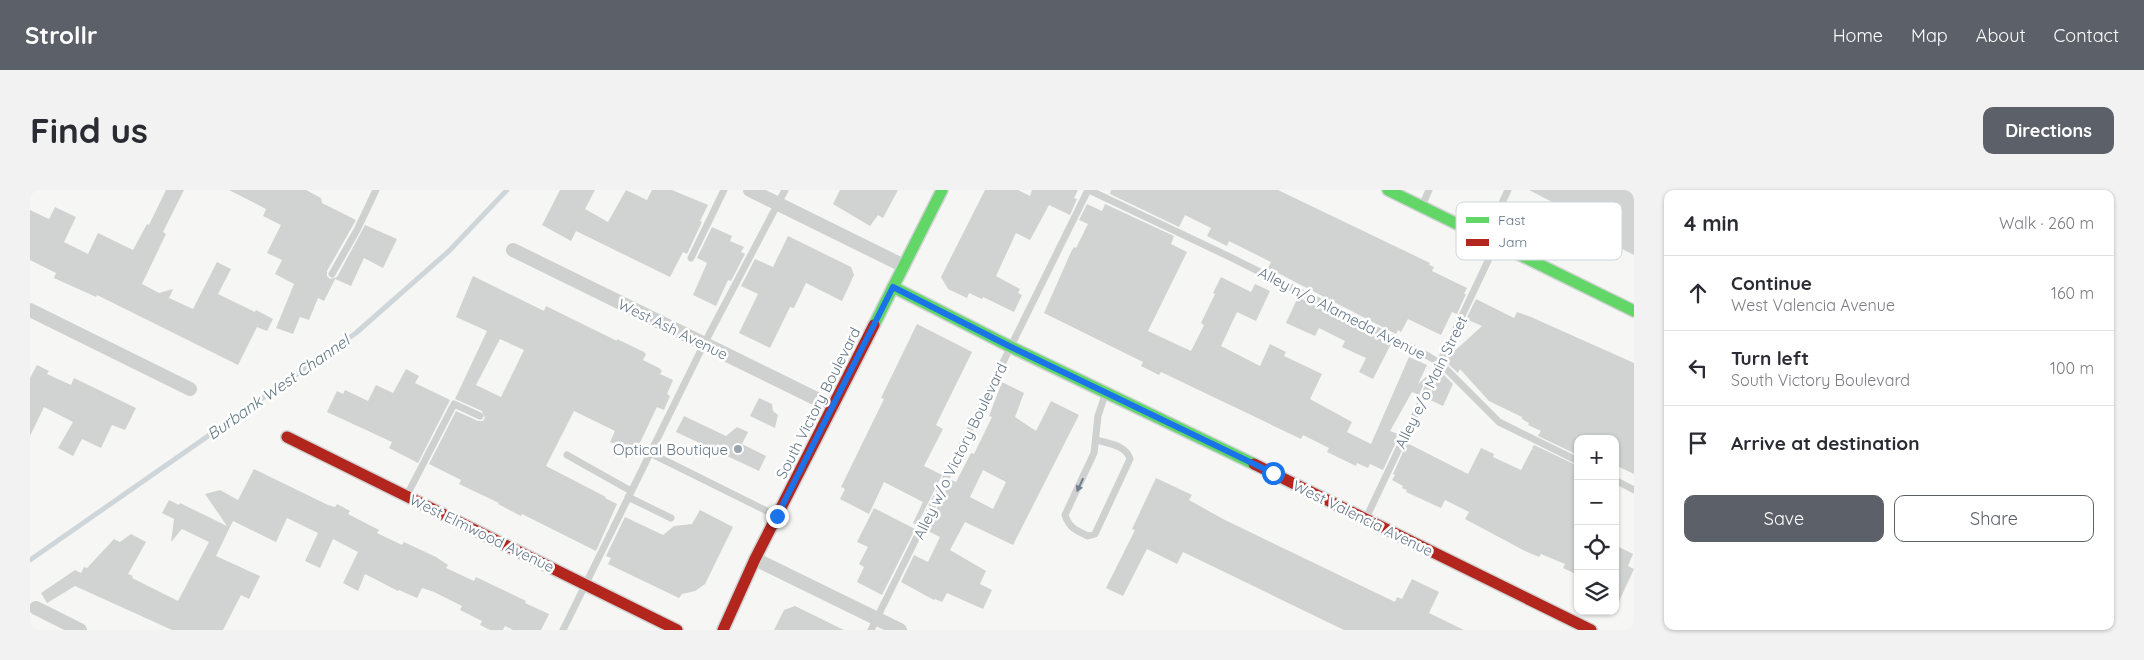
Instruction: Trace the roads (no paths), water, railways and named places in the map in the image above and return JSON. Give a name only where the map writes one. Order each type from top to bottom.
[{"type":"street","points":[[750,190],[904,266]]},
{"type":"street","name":"South Victory Boulevard","points":[[723,630],[755,559],[942,190]]},
{"type":"street","points":[[1388,190],[1456,224]]},
{"type":"street","name":"West Ash Avenue","points":[[513,250],[833,407]]},
{"type":"street","points":[[1530,260],[1634,311]]},
{"type":"street","name":"West Valencia Avenue","points":[[893,287],[1011,347],[1591,630]]},
{"type":"street","points":[[30,310],[190,389]]},
{"type":"street","name":"West Elmwood Avenue","points":[[287,437],[677,630]]},
{"type":"street","points":[[755,559],[874,624],[900,630]]},
{"type":"street","points":[[36,608],[80,630]]},
{"type":"lane","points":[[332,274],[357,230],[376,190]]},
{"type":"lane","points":[[690,258],[724,190]]},
{"type":"lane","points":[[563,630],[704,344],[784,190]]},
{"type":"lane","name":"Alley w/o Victory Boulevard","points":[[874,624],[1088,190]]},
{"type":"lane","name":"Alley n/o Alameda Avenue","points":[[1088,190],[1238,261],[1441,364],[1499,422],[1574,459]]},
{"type":"lane","points":[[1421,207],[1429,190]]},
{"type":"lane","points":[[1502,202],[1508,190]]},
{"type":"lane","name":"Alley e/o Main Street","points":[[1365,519],[1490,260]]},
{"type":"lane","points":[[1097,440],[1123,448],[1128,452],[1130,459],[1096,534],[1088,536],[1074,530],[1068,523],[1066,515],[1094,454],[1097,440],[1098,416],[1106,393]]},
{"type":"lane","points":[[407,496],[454,404],[480,416]]},
{"type":"lane","points":[[650,453],[777,516]]},
{"type":"lane","points":[[567,455],[671,518]]},
{"type":"lane","points":[[1619,482],[1634,490]]},
{"type":"waterway","name":"Burbank West Channel","points":[[30,560],[356,333],[449,251],[507,190]]},
{"type":"place","name":"Optical Boutique","points":[[738,449]]}]
